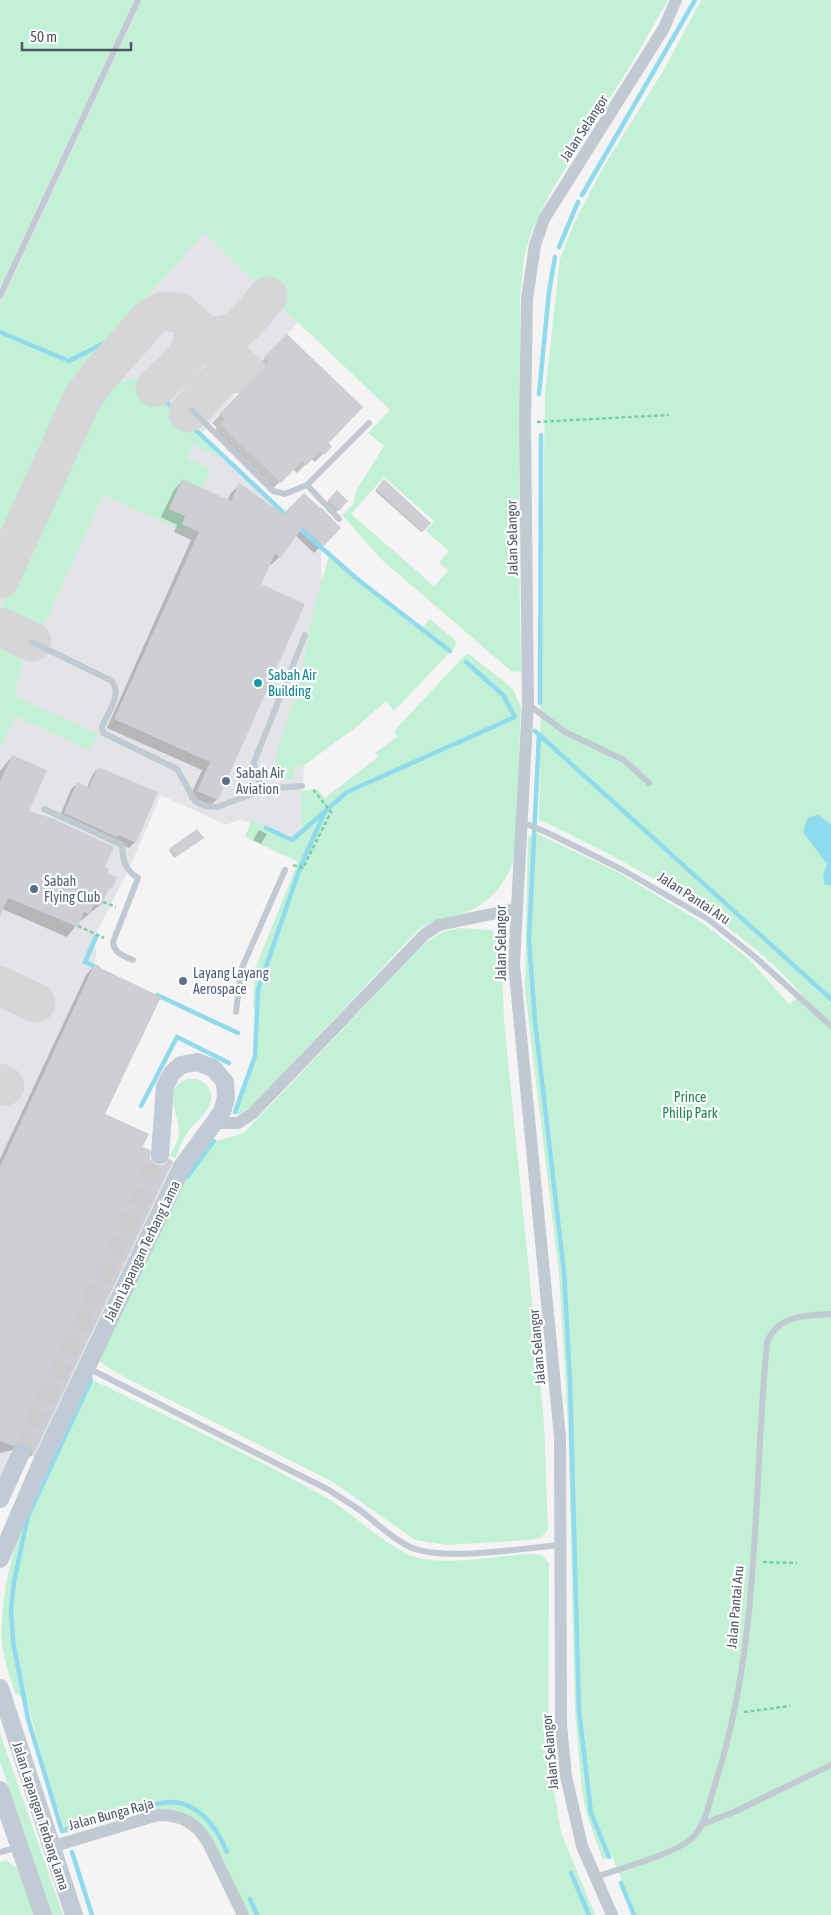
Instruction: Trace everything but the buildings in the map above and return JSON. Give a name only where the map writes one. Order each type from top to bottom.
[{"type":"main road","name":"Jalan Lapangan Terbang Lama","points":[[0,1559],[27,1494],[183,1165],[222,1112],[226,1098],[224,1082],[214,1068],[197,1062],[181,1065],[172,1073],[165,1086],[160,1155]]},
{"type":"main road","points":[[0,1499],[22,1451]]},
{"type":"main road","name":"Jalan Lapangan Terbang Lama","points":[[1,1695],[74,1915]]},
{"type":"main road","name":"Jalan Lapangan Terbang Lama","points":[[0,1790],[44,1915]]},
{"type":"street","name":"Jalan Selangor","points":[[612,1915],[582,1846],[566,1776],[562,1725],[560,1437],[514,964],[515,909],[528,704],[526,422],[528,291],[534,245],[544,219],[664,28],[676,0]]},
{"type":"street","points":[[214,1123],[238,1123],[252,1114],[424,935],[439,925],[515,909]]},
{"type":"street","name":"Jalan Bunga Raja","points":[[51,1847],[158,1815],[172,1815],[186,1819],[202,1832],[208,1842],[242,1915]]},
{"type":"lane","points":[[0,296],[138,0]]},
{"type":"lane","points":[[192,410],[273,490],[284,494],[307,486],[369,422]]},
{"type":"lane","points":[[307,486],[339,519]]},
{"type":"lane","points":[[266,789],[256,778],[254,762],[305,635]]},
{"type":"lane","points":[[32,642],[115,684],[117,692],[102,726],[103,733],[177,768],[195,801],[205,806],[217,807],[266,789],[305,784]]},
{"type":"lane","points":[[528,704],[565,732],[624,760],[649,783]]},
{"type":"lane","points":[[44,809],[122,845],[123,863],[128,872],[138,878],[124,910],[113,942],[113,948],[118,954],[133,960]]},
{"type":"lane","name":"Jalan Pantai Aru","points":[[522,822],[621,869],[708,919],[755,957],[831,1026]]},
{"type":"lane","points":[[236,1012],[241,970],[285,870]]},
{"type":"lane","name":"Jalan Pantai Aru","points":[[596,1877],[681,1844],[691,1838],[701,1825],[724,1757],[735,1714],[744,1658],[767,1342],[772,1330],[783,1322],[800,1316],[831,1314]]},
{"type":"lane","points":[[86,1367],[329,1490],[362,1511],[394,1538],[411,1548],[427,1552],[470,1552],[561,1545]]},
{"type":"lane","points":[[701,1825],[736,1811],[831,1765]]},
{"type":"lane","points":[[0,1852],[20,1846]]},
{"type":"path","points":[[526,422],[669,415]]},
{"type":"path","points":[[298,866],[303,868],[331,812],[305,784]]},
{"type":"path","points":[[103,902],[124,910]]},
{"type":"path","points":[[78,926],[113,942]]},
{"type":"path","points":[[752,1562],[797,1563]]},
{"type":"path","points":[[735,1714],[790,1706]]},
{"type":"shaded area","points":[[0,0],[280,0],[182,211],[298,322],[203,432],[125,363],[321,548],[322,591],[307,692],[300,855],[248,829],[250,823],[240,819],[226,825],[161,795],[128,871],[90,945],[97,950],[94,965],[161,997],[105,1114],[149,1134],[143,1147],[179,1164],[39,1459],[16,1448],[0,1480]]},
{"type":"green space","points":[[0,0],[134,0],[0,287]]},
{"type":"green space","points":[[142,0],[668,0],[632,63],[550,193],[532,230],[524,257],[520,299],[519,552],[521,672],[511,671],[382,560],[342,515],[353,504],[357,489],[384,446],[368,433],[390,410],[204,233],[105,343],[106,346],[76,384],[0,554],[0,306]],"holes":[[[384,477],[434,521],[426,531],[449,551],[439,562],[448,571],[434,586],[351,514]]]},
{"type":"green space","name":"Prince Philip Park","points":[[701,0],[831,0],[831,1915],[636,1915],[612,1856],[603,1860],[587,1815],[582,1792],[575,1711],[568,1424],[559,1273],[525,991],[528,837],[535,833],[618,872],[704,924],[749,959],[789,1004],[802,994],[757,950],[706,912],[625,863],[539,820],[545,394],[560,259],[574,223],[604,166],[665,68]]},
{"type":"green space","points":[[136,377],[144,381],[219,452],[217,456],[193,444],[187,458],[210,470],[202,489],[182,480],[169,508],[185,516],[182,523],[186,527],[185,531],[103,495],[45,622],[29,626],[7,619],[2,616],[1,607],[99,395],[112,385]]},
{"type":"green space","points":[[329,555],[421,629],[430,619],[456,641],[455,647],[394,711],[386,701],[355,728],[303,766],[294,766],[294,779],[282,780],[275,765],[278,747],[299,687],[314,608]]},
{"type":"green space","points":[[0,642],[15,651],[23,662],[15,688],[17,697],[98,734],[90,750],[15,716],[0,748]]},
{"type":"green space","points":[[469,654],[512,688],[521,706],[515,854],[508,873],[497,890],[482,904],[464,913],[428,924],[417,931],[252,1106],[239,1115],[235,1112],[255,1056],[257,1021],[253,1004],[255,969],[298,862],[245,837],[252,820],[292,840],[301,833],[302,791],[317,789],[325,798],[378,757],[375,753],[397,737],[394,731],[465,655]]},
{"type":"green space","points":[[460,928],[492,930],[501,945],[504,1021],[544,1423],[548,1530],[540,1538],[529,1540],[446,1545],[415,1540],[333,1482],[115,1372],[99,1361],[181,1186],[210,1145],[246,1131],[424,944],[442,932]]},
{"type":"green space","points":[[187,1079],[202,1081],[208,1087],[211,1100],[205,1112],[187,1133],[175,1158],[170,1156],[179,1130],[173,1105],[174,1091],[178,1084]]},
{"type":"green space","points":[[95,1381],[297,1481],[336,1504],[393,1546],[416,1557],[427,1560],[456,1561],[529,1554],[542,1555],[549,1564],[548,1755],[561,1832],[595,1915],[248,1915],[204,1828],[139,1815],[66,1833],[46,1772],[27,1701],[15,1693],[7,1669],[2,1644],[2,1617],[7,1578],[17,1540],[91,1383]]},
{"type":"green space","points":[[0,1733],[63,1915],[52,1915],[0,1762]]},
{"type":"green space","points":[[6,1860],[18,1869],[34,1915],[0,1915],[0,1862]]},
{"type":"water","points":[[818,815],[831,824],[831,885],[825,885],[823,875],[827,864],[803,832],[808,817]]},
{"type":"waterway","points":[[582,195],[695,0]]},
{"type":"waterway","points":[[559,247],[578,202]]},
{"type":"waterway","points":[[539,394],[549,292],[555,257]]},
{"type":"waterway","points":[[0,332],[69,361],[104,343]]},
{"type":"waterway","points":[[144,381],[288,517]]},
{"type":"waterway","points":[[540,703],[541,435]]},
{"type":"waterway","points":[[297,526],[356,578],[450,651]]},
{"type":"waterway","points":[[266,828],[292,840],[347,792],[515,717],[503,695],[466,662]]},
{"type":"waterway","points":[[535,731],[831,999]]},
{"type":"waterway","points":[[539,734],[529,940],[535,1021],[564,1272],[570,1380],[579,1711],[591,1813],[609,1857]]},
{"type":"waterway","points":[[235,1112],[255,1056],[258,990],[301,865],[325,812]]},
{"type":"waterway","points":[[96,937],[85,962],[98,968]]},
{"type":"waterway","points":[[157,995],[238,1033]]},
{"type":"waterway","points":[[141,1106],[177,1037],[229,1063]]},
{"type":"waterway","points":[[187,1177],[214,1141]]},
{"type":"waterway","points":[[91,1380],[28,1516],[14,1582],[11,1610],[13,1641],[28,1719],[62,1831],[128,1811]]},
{"type":"waterway","points":[[144,1806],[172,1802],[191,1807],[200,1812],[213,1826],[227,1852]]},
{"type":"waterway","points":[[72,1852],[92,1915]]},
{"type":"waterway","points":[[571,1873],[589,1915]]},
{"type":"waterway","points":[[621,1883],[634,1915]]},
{"type":"waterway","points":[[250,1899],[257,1915]]},
{"type":"taxiway","points":[[206,335],[217,336],[235,331],[242,326],[268,296]]},
{"type":"taxiway","points":[[0,579],[82,399],[98,377],[150,318],[162,311],[180,313],[250,376],[237,373],[223,375]]},
{"type":"taxiway","points":[[155,388],[178,366],[190,350],[193,341],[190,321]]},
{"type":"taxiway","points":[[188,413],[223,375],[225,365],[221,351]]},
{"type":"taxiway","points":[[0,627],[32,642]]},
{"type":"taxiway","points":[[0,986],[36,1003]]},
{"type":"taxiway","points":[[0,1083],[5,1086]]},
{"type":"tunnel","points":[[22,1451],[160,1155]]},
{"type":"place","name":"Sabah Air Building","points":[[258,683]]},
{"type":"place","name":"Sabah Air Aviation","points":[[226,781]]},
{"type":"place","name":"Sabah Flying Club","points":[[34,889]]},
{"type":"place","name":"Layang Layang Aerospace","points":[[183,981]]}]
